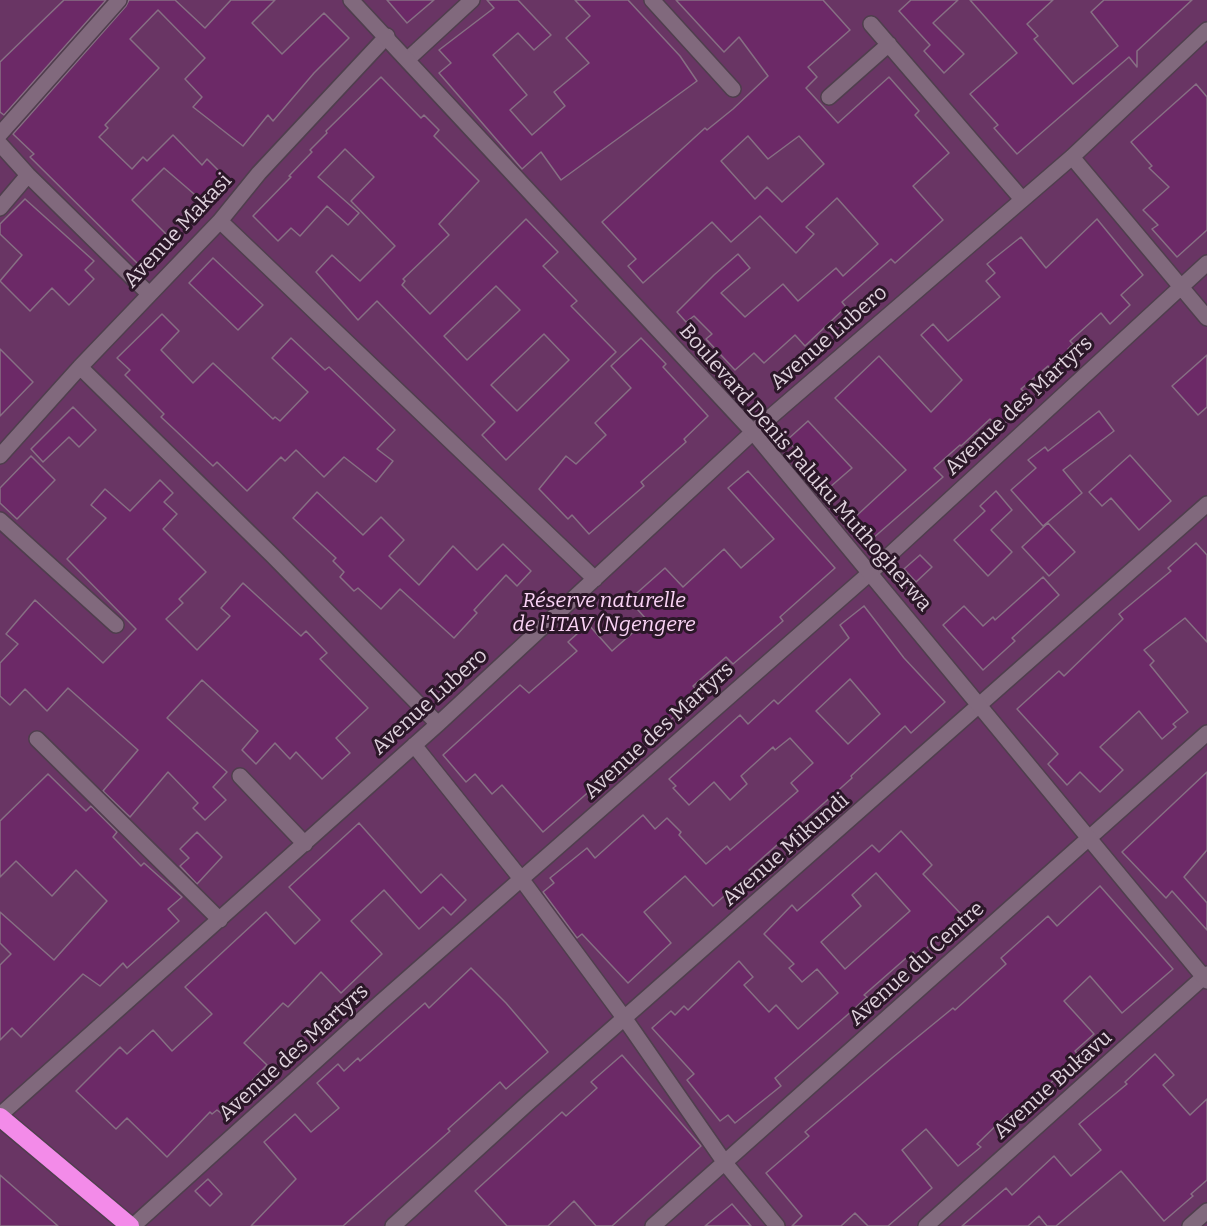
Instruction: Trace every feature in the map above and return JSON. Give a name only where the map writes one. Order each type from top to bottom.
[{"type":"highway","points":[[0,1116],[132,1226]]},
{"type":"street","points":[[0,134],[119,0]]},
{"type":"street","name":"Boulevard Denis Paluku Muthogherwa","points":[[351,0],[387,36],[753,432],[871,572],[979,708],[1206,978]]},
{"type":"street","points":[[408,59],[472,0]]},
{"type":"street","points":[[652,0],[733,89]]},
{"type":"street","points":[[871,24],[1021,198]]},
{"type":"street","name":"Avenue Lubero","points":[[0,1116],[438,724],[753,432],[1021,198],[1072,157],[1207,30]]},
{"type":"street","name":"Avenue Makasi","points":[[0,456],[80,366],[220,221],[259,173],[387,36]]},
{"type":"street","points":[[829,97],[889,44]]},
{"type":"street","points":[[0,144],[28,175],[149,294]]},
{"type":"street","points":[[1072,157],[1207,318]]},
{"type":"street","points":[[0,208],[28,175]]},
{"type":"street","points":[[220,221],[595,579]]},
{"type":"street","name":"Avenue des Martyrs","points":[[132,1226],[381,1002],[871,572],[1207,263]]},
{"type":"street","points":[[80,366],[273,556],[438,724]]},
{"type":"street","name":"Avenue Mikundi","points":[[393,1226],[1207,504]]},
{"type":"street","points":[[0,520],[117,625]]},
{"type":"street","name":"Avenue du Centre","points":[[653,1226],[1207,733]]},
{"type":"street","points":[[37,740],[220,920]]},
{"type":"street","points":[[414,745],[522,880],[625,1019],[725,1163],[777,1226]]},
{"type":"street","points":[[240,776],[304,844]]},
{"type":"street","name":"Avenue Bukavu","points":[[926,1226],[1206,978]]},
{"type":"street","points":[[1190,1226],[1207,1211]]},
{"type":"green space","name":"Réserve naturelle de l'ITAV (Ngengere","points":[[0,0],[1207,0],[1207,1226],[0,1226]]},
{"type":"building","points":[[64,0],[106,0],[4,115],[0,112],[0,62]]},
{"type":"building","points":[[129,0],[175,0],[205,28],[231,0],[275,0],[252,23],[282,54],[324,13],[349,38],[314,73],[273,121],[268,115],[243,146],[193,107],[202,97],[185,79],[205,58],[158,10],[130,39],[159,68],[105,125],[108,128],[99,137],[132,169],[143,157],[147,161],[173,135],[202,165],[207,159],[224,176],[201,200],[164,168],[132,200],[167,235],[138,264],[30,157],[34,154],[13,134]]},
{"type":"building","points":[[387,0],[434,0],[407,23]]},
{"type":"building","points":[[487,0],[518,0],[551,35],[534,50],[518,33],[493,55],[527,95],[510,110],[532,135],[565,106],[554,92],[589,63],[566,38],[590,16],[575,0],[628,0],[680,56],[697,81],[561,180],[541,152],[522,169],[439,73],[451,63],[439,50],[494,8]]},
{"type":"building","points":[[676,0],[823,0],[850,30],[808,67],[817,77],[806,88],[838,123],[889,77],[919,111],[915,115],[949,153],[913,186],[943,220],[895,263],[891,259],[842,302],[846,307],[805,346],[795,335],[764,363],[754,353],[735,370],[706,339],[712,334],[694,316],[686,322],[677,312],[714,275],[738,254],[750,268],[721,293],[745,317],[783,284],[798,301],[836,268],[843,276],[878,244],[837,198],[806,227],[814,234],[796,253],[760,216],[731,242],[712,222],[643,283],[628,266],[636,259],[602,222],[705,128],[707,130],[733,109],[768,76],[739,37],[724,52]],"holes":[[[748,136],[768,159],[799,136],[824,164],[782,202],[767,187],[755,199],[721,161]]]},
{"type":"building","points":[[911,0],[958,0],[933,23],[964,54],[944,73],[924,51],[930,45],[899,11]]},
{"type":"building","points":[[970,0],[1053,0],[1027,24],[1038,36],[1034,39],[1073,84],[1118,46],[1091,12],[1104,0],[1192,0],[1137,51],[1137,67],[1129,57],[1017,154],[994,128],[998,125],[970,94],[1017,53]]},
{"type":"building","points":[[381,77],[421,118],[424,115],[439,130],[434,136],[479,181],[439,224],[449,235],[403,279],[405,281],[402,285],[430,314],[526,219],[558,252],[543,266],[577,301],[571,306],[616,352],[506,460],[482,435],[495,422],[377,301],[358,320],[316,272],[332,255],[360,281],[395,246],[351,201],[374,177],[345,149],[318,177],[359,213],[348,225],[327,206],[300,236],[291,228],[278,241],[253,216],[291,177],[289,176],[312,152],[310,150],[327,133],[326,131]],"holes":[[[496,286],[520,310],[467,360],[444,336]],[[544,334],[569,360],[517,411],[491,385]]]},
{"type":"building","points":[[1196,84],[1207,97],[1207,230],[1177,257],[1152,229],[1158,225],[1143,210],[1169,187],[1149,168],[1152,166],[1131,142]]},
{"type":"building","points":[[25,199],[94,261],[85,270],[94,279],[69,305],[52,288],[30,311],[0,281],[22,255],[0,234],[0,224]]},
{"type":"building","points":[[1097,219],[1143,275],[1121,295],[1130,305],[1110,324],[1101,313],[1070,341],[1073,344],[1068,349],[1076,357],[1057,376],[1048,366],[1021,389],[1030,397],[1014,414],[999,429],[990,419],[960,445],[934,468],[943,477],[872,539],[853,519],[906,470],[835,398],[879,356],[931,412],[962,380],[921,335],[933,324],[948,341],[1000,297],[986,281],[995,273],[987,264],[1021,237],[1046,268]]},
{"type":"building","points":[[213,258],[263,305],[238,330],[189,283]]},
{"type":"building","points":[[162,314],[179,331],[161,350],[193,383],[213,363],[273,419],[275,417],[280,421],[308,392],[272,358],[291,338],[325,370],[329,367],[395,430],[377,449],[393,461],[376,482],[344,457],[324,477],[296,450],[285,461],[281,457],[247,491],[217,462],[213,466],[161,417],[164,414],[125,375],[130,370],[117,358]]},
{"type":"building","points":[[641,338],[666,364],[663,367],[708,416],[684,439],[686,442],[641,482],[644,486],[589,534],[572,515],[568,519],[539,489],[566,456],[576,464],[606,435],[595,423],[631,388],[611,366]]},
{"type":"building","points":[[0,349],[33,382],[0,416]]},
{"type":"building","points":[[1207,355],[1207,407],[1198,415],[1172,386]]},
{"type":"building","points":[[73,407],[96,430],[79,447],[69,437],[43,462],[31,449]]},
{"type":"building","points":[[1099,411],[1114,431],[1063,470],[1082,493],[1043,526],[1011,490],[1036,468],[1028,460],[1045,447],[1048,451]]},
{"type":"building","points":[[808,421],[852,468],[830,487],[787,440]]},
{"type":"building","points":[[1130,455],[1171,501],[1139,530],[1111,498],[1102,506],[1089,492]]},
{"type":"building","points":[[31,456],[55,480],[17,519],[0,503],[0,488]]},
{"type":"building","points":[[748,471],[835,568],[780,617],[783,621],[733,664],[726,657],[693,686],[700,694],[543,832],[502,785],[492,794],[475,774],[466,782],[443,755],[520,685],[529,693],[577,651],[568,642],[588,624],[612,651],[647,620],[629,600],[665,568],[683,587],[724,549],[741,568],[774,539],[728,488]]},
{"type":"building","points":[[160,480],[173,493],[164,502],[177,514],[163,529],[206,572],[179,599],[183,603],[166,619],[197,650],[230,616],[221,608],[243,583],[301,636],[306,631],[327,653],[320,659],[368,708],[336,738],[350,753],[322,779],[296,752],[290,759],[275,743],[256,764],[242,750],[258,731],[202,680],[167,718],[227,772],[213,787],[226,800],[205,820],[193,808],[198,803],[168,772],[130,817],[103,791],[138,750],[68,688],[47,711],[25,689],[10,705],[0,696],[0,663],[18,644],[6,634],[35,600],[103,663],[136,629],[67,559],[106,518],[91,505],[105,489],[130,511]]},
{"type":"building","points":[[996,491],[1012,510],[991,530],[1012,552],[988,576],[954,540],[985,511],[980,506]]},
{"type":"building","points":[[317,492],[363,535],[381,517],[404,540],[389,556],[419,585],[453,546],[477,570],[503,544],[531,571],[517,586],[506,575],[474,610],[477,613],[454,638],[400,589],[381,609],[358,588],[354,591],[340,577],[344,572],[333,561],[336,558],[293,518]]},
{"type":"building","points":[[1048,523],[1075,552],[1049,576],[1022,547]]},
{"type":"building","points":[[1196,543],[1207,555],[1207,642],[1185,618],[1144,650],[1154,661],[1150,665],[1188,712],[1173,724],[1176,727],[1162,739],[1139,711],[1100,747],[1123,770],[1100,792],[1080,772],[1067,785],[1048,764],[1058,754],[1017,709],[1059,671],[1064,676],[1123,619],[1119,614],[1171,571],[1168,568]]},
{"type":"building","points":[[920,555],[932,567],[916,582],[904,569]]},
{"type":"building","points":[[1043,577],[1059,595],[1012,638],[1015,641],[983,670],[943,625],[964,606],[983,626],[993,617],[995,620]]},
{"type":"building","points":[[864,606],[904,658],[945,702],[911,733],[905,726],[713,906],[685,876],[644,912],[671,943],[628,983],[582,934],[577,938],[543,892],[554,883],[550,878],[587,848],[595,858],[643,815],[655,829],[667,818],[681,832],[679,835],[706,864],[727,846],[730,850],[798,791],[791,783],[813,763],[790,738],[775,750],[773,747],[741,776],[747,784],[730,800],[714,782],[689,805],[673,788],[676,786],[669,779],[740,715],[748,724],[774,700],[778,704],[849,638],[840,625]],"holes":[[[850,679],[880,714],[848,744],[816,711]]]},
{"type":"building","points":[[1207,772],[1207,850],[1184,877],[1207,903],[1207,930],[1172,891],[1166,898],[1122,852]]},
{"type":"building","points":[[48,774],[86,811],[91,806],[117,832],[113,837],[141,866],[144,863],[182,897],[168,909],[179,921],[127,968],[123,963],[100,986],[83,974],[21,1037],[12,1028],[0,1040],[0,965],[11,954],[0,943],[0,912],[54,960],[107,901],[76,870],[52,896],[16,861],[0,877],[0,821]]},
{"type":"building","points":[[359,823],[421,893],[441,874],[466,900],[451,915],[443,907],[419,929],[384,890],[351,921],[382,954],[341,993],[321,972],[288,1007],[283,1003],[244,1043],[267,1065],[221,1113],[217,1110],[212,1114],[210,1112],[167,1157],[127,1118],[116,1129],[76,1091],[120,1047],[127,1054],[153,1030],[172,1051],[212,1014],[185,987],[266,912],[295,944],[320,920],[289,887]]},
{"type":"building","points":[[901,831],[932,865],[923,874],[961,914],[917,958],[913,952],[864,995],[867,997],[853,1010],[775,1078],[781,1086],[735,1123],[728,1115],[720,1121],[687,1080],[694,1074],[652,1028],[671,1011],[675,1015],[684,1006],[688,1010],[739,961],[753,977],[744,985],[769,1012],[776,1005],[798,1029],[838,993],[817,969],[802,982],[789,968],[794,964],[764,934],[792,905],[797,911],[872,845],[879,852]],"holes":[[[876,873],[910,911],[845,969],[821,942],[861,906],[852,895]]]},
{"type":"building","points":[[197,832],[222,857],[197,884],[180,866],[189,858],[180,849]]},
{"type":"building","points":[[1100,886],[1173,969],[1122,1013],[1090,976],[1064,1001],[1094,1034],[1075,1051],[1080,1057],[1011,1118],[1008,1114],[977,1144],[981,1147],[958,1166],[926,1129],[902,1150],[932,1188],[888,1226],[868,1226],[855,1213],[841,1226],[792,1226],[802,1216],[766,1173],[809,1136],[805,1132],[953,1008],[955,1010],[1006,964],[1001,958],[1048,916],[1057,926]]},
{"type":"building","points":[[471,968],[506,1003],[548,1052],[506,1089],[500,1082],[448,1129],[450,1131],[343,1226],[251,1226],[296,1179],[264,1142],[295,1114],[311,1132],[339,1108],[317,1083],[338,1064],[344,1071],[358,1058],[360,1061],[425,1003],[429,1008]]},
{"type":"building","points":[[1155,1054],[1174,1075],[1163,1085],[1190,1115],[1207,1099],[1207,1180],[1191,1194],[1193,1196],[1164,1221],[1121,1171],[1056,1226],[1047,1226],[1039,1216],[1028,1226],[962,1226],[1006,1188],[1012,1195],[1054,1156],[1071,1176],[1101,1150],[1079,1124],[1127,1084],[1125,1082]]},
{"type":"building","points":[[622,1055],[701,1146],[612,1226],[596,1226],[574,1201],[548,1226],[507,1226],[475,1191],[562,1112],[566,1116],[597,1088],[591,1082]]},
{"type":"building","points":[[0,1175],[58,1226],[0,1226]]},
{"type":"building","points":[[208,1179],[222,1194],[210,1206],[195,1191]]},
{"type":"building","points":[[732,1204],[751,1226],[705,1226]]}]
